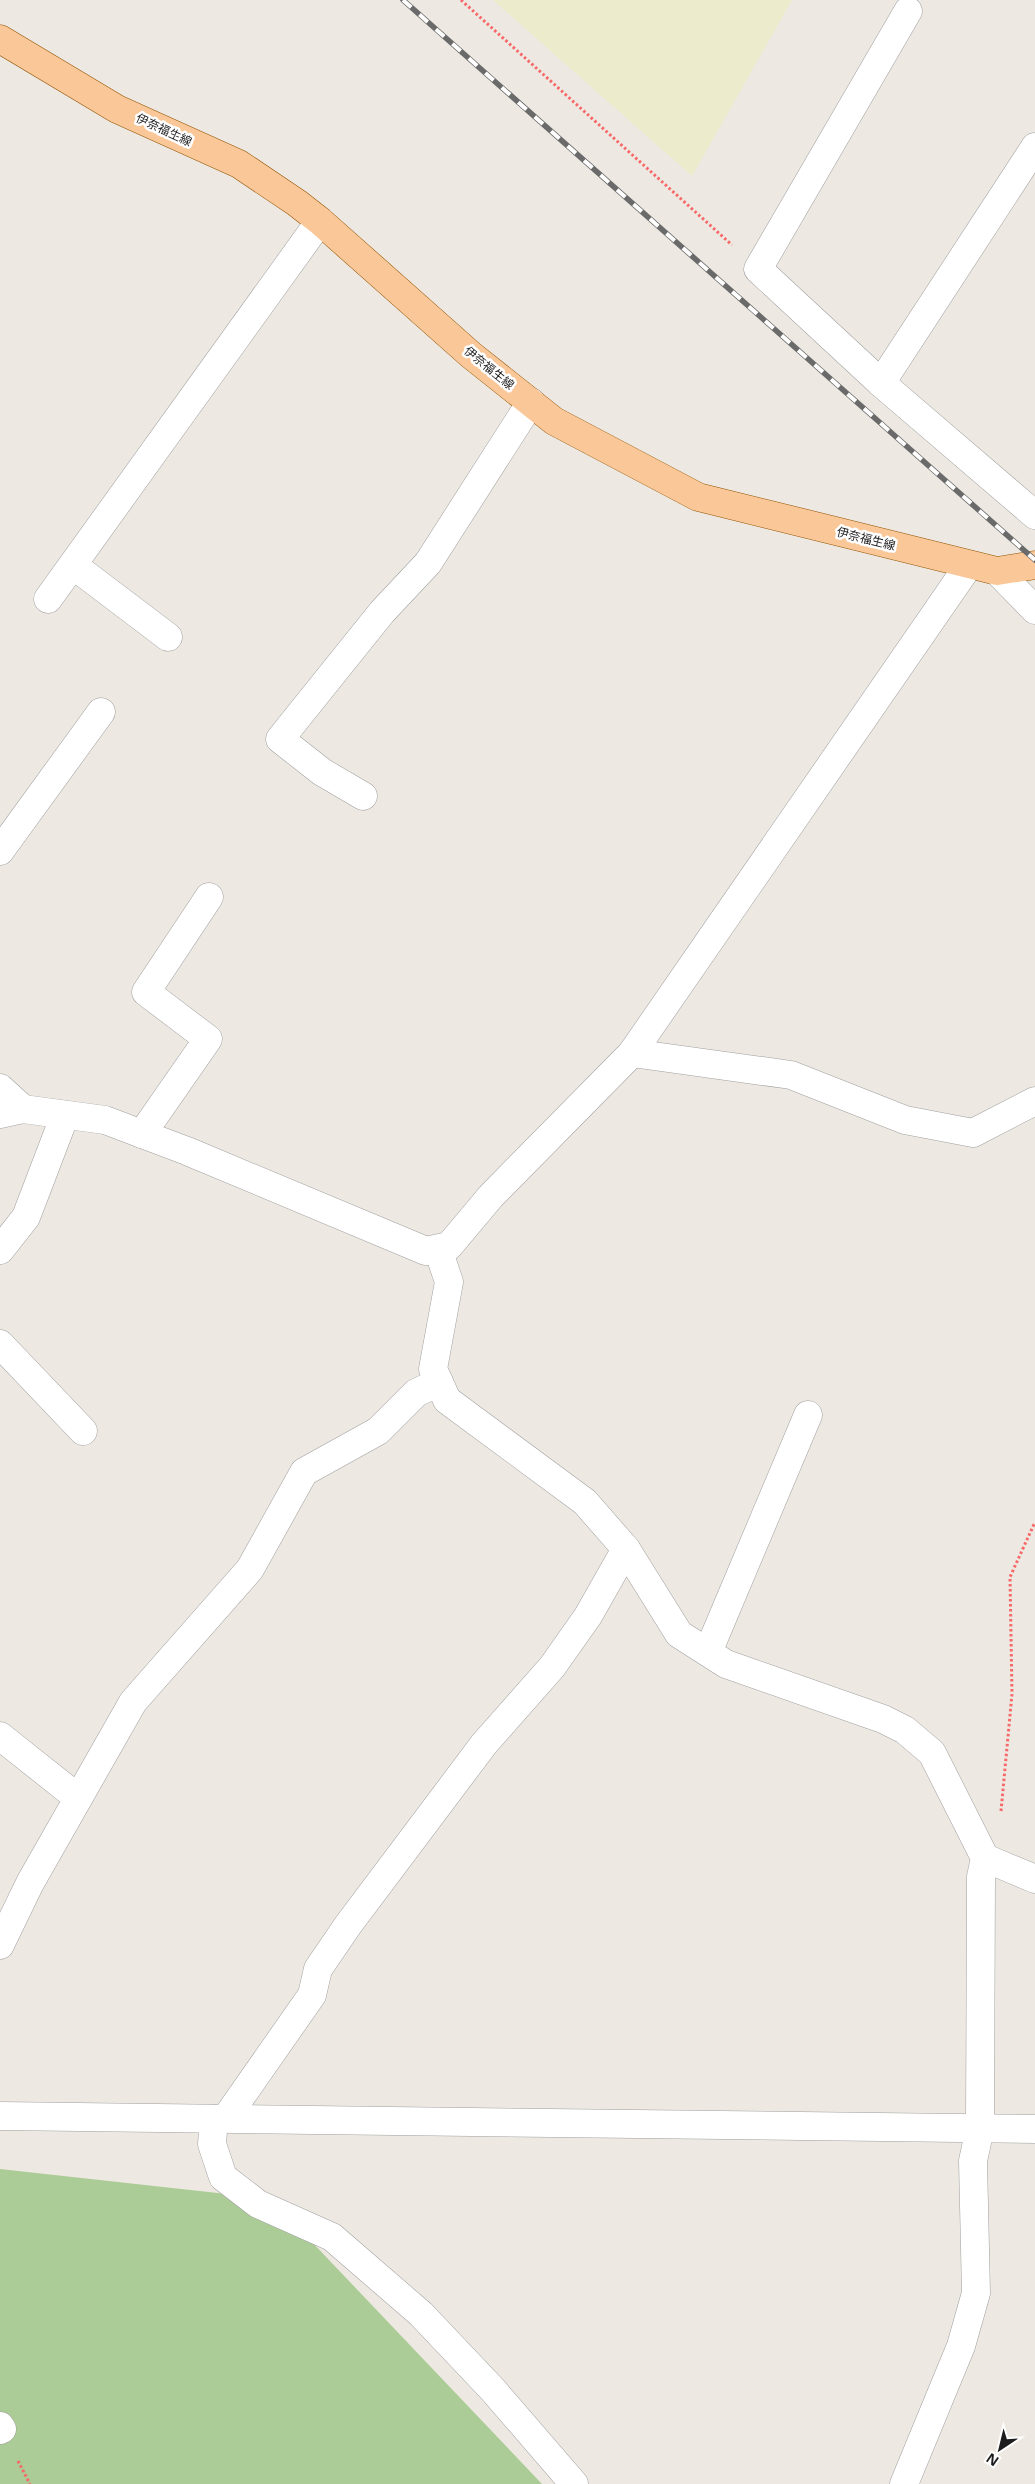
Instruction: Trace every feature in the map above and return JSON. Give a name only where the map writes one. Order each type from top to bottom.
[{"type":"main road","name":"伊奈福生線","points":[[0,39],[117,109],[239,164],[320,221],[471,355],[554,421],[698,497],[997,571],[1035,565]]},
{"type":"street","points":[[908,11],[758,269],[881,383],[1035,515]]},
{"type":"street","points":[[881,383],[1035,148]]},
{"type":"street","points":[[48,599],[320,221]]},
{"type":"street","points":[[363,796],[322,772],[280,739],[382,612],[428,563],[531,402]]},
{"type":"street","points":[[73,565],[168,637]]},
{"type":"street","points":[[0,1088],[12,1111],[105,1120],[426,1251],[449,1246],[491,1196],[632,1054],[970,565]]},
{"type":"street","points":[[997,571],[1035,610]]},
{"type":"street","points":[[0,851],[102,712]]},
{"type":"street","points":[[142,1134],[208,1039],[146,992],[209,897]]},
{"type":"street","points":[[632,1054],[791,1076],[905,1120],[973,1132],[1035,1101]]},
{"type":"street","points":[[0,1250],[26,1217],[64,1115]]},
{"type":"street","points":[[438,1249],[449,1282],[433,1368],[447,1400],[585,1502],[626,1549],[679,1634],[726,1664],[883,1719],[905,1730],[932,1753],[985,1858],[981,1877],[980,2128],[974,2161],[976,2293],[961,2346],[904,2484]]},
{"type":"street","points":[[0,1344],[83,1431]]},
{"type":"street","points":[[0,1945],[30,1883],[133,1702],[250,1569],[304,1472],[378,1431],[416,1393],[439,1382]]},
{"type":"street","points":[[708,1652],[808,1416]]},
{"type":"street","points":[[574,2484],[493,2390],[421,2314],[332,2237],[258,2204],[223,2177],[212,2144],[220,2119],[312,1995],[318,1969],[348,1924],[484,1744],[552,1667],[588,1616],[626,1549]]},
{"type":"street","points":[[0,1736],[78,1798]]},
{"type":"street","points":[[985,1858],[1035,1879]]},
{"type":"street","points":[[0,2116],[1035,2129]]},
{"type":"street","points":[[0,2426],[2,2429],[0,2430]]},
{"type":"path","points":[[461,0],[758,269]]},
{"type":"path","points":[[985,1858],[999,1839],[1012,1694],[1010,1577],[1035,1522]]},
{"type":"green space","points":[[493,0],[792,0],[692,176]]},
{"type":"green space","points":[[0,2169],[271,2199],[542,2484],[0,2484]]},
{"type":"railway","points":[[403,0],[1035,560]]}]
